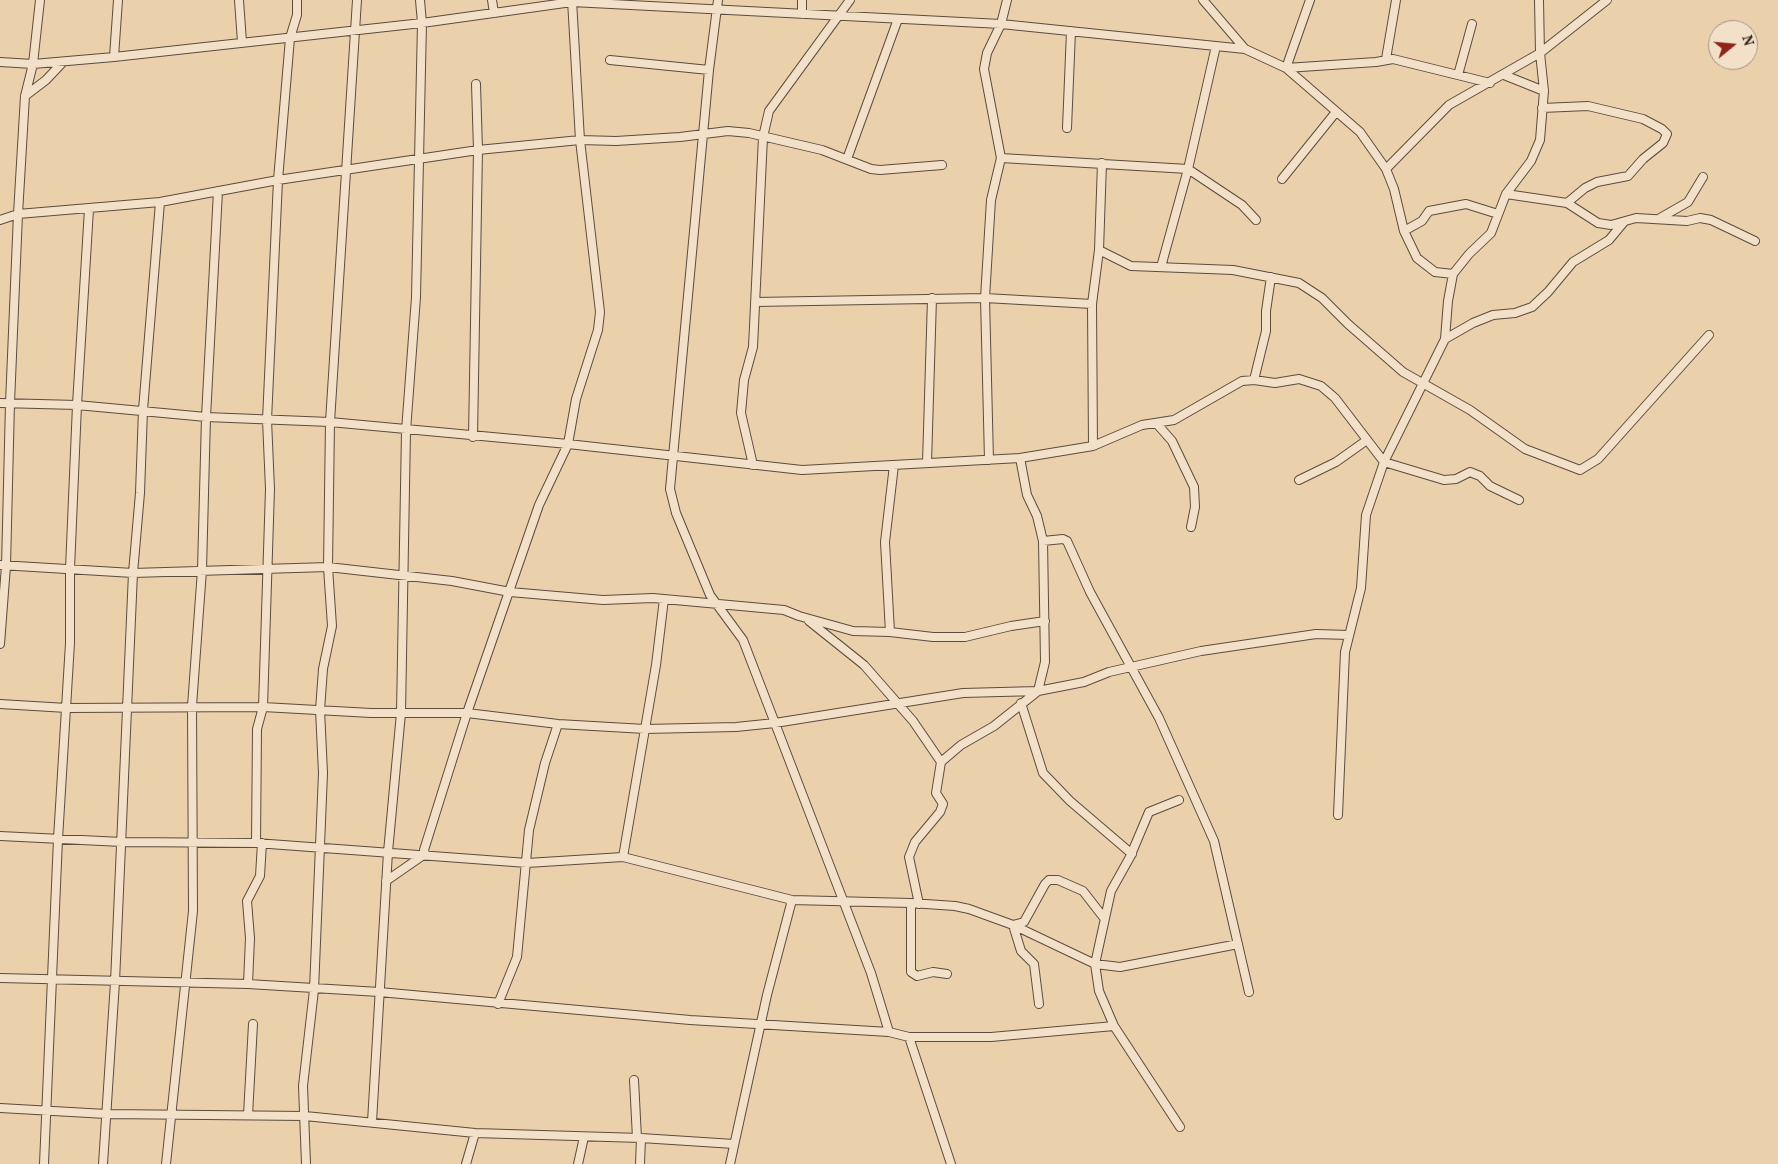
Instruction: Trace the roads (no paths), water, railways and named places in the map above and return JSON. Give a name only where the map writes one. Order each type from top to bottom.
[{"type":"street","points":[[0,644],[18,214],[26,96],[34,64],[40,0]]},
{"type":"street","points":[[114,57],[118,0]]},
{"type":"street","points":[[239,0],[242,42]]},
{"type":"street","points":[[248,984],[250,938],[247,901],[260,876],[257,729],[263,707],[270,489],[267,420],[278,180],[290,38],[296,22],[296,0]]},
{"type":"street","points":[[306,1164],[303,1086],[314,990],[323,773],[320,710],[323,669],[332,626],[328,567],[330,422],[357,29],[357,0]]},
{"type":"street","points":[[372,1122],[388,852],[401,713],[406,431],[416,297],[420,159],[422,23],[420,0]]},
{"type":"street","points":[[492,0],[494,13]]},
{"type":"street","points":[[718,0],[709,70],[670,489],[676,513],[710,595],[743,640],[871,973],[889,1032]]},
{"type":"street","points":[[802,0],[802,14]]},
{"type":"street","points":[[753,465],[741,413],[744,380],[753,347],[763,137],[769,111],[850,0]]},
{"type":"street","points":[[989,460],[985,298],[991,200],[1001,158],[984,69],[987,54],[1001,24],[1007,0]]},
{"type":"street","points":[[1203,0],[1245,49]]},
{"type":"street","points":[[1286,68],[1310,0]]},
{"type":"street","points":[[1386,59],[1396,0]]},
{"type":"street","points":[[1338,815],[1345,652],[1360,588],[1366,515],[1384,462],[1445,340],[1448,300],[1453,274],[1469,254],[1491,233],[1506,194],[1531,161],[1540,140],[1544,91],[1540,53],[1539,0]]},
{"type":"street","points":[[1386,169],[1449,105],[1540,53],[1607,0]]},
{"type":"street","points":[[0,62],[34,64],[114,57],[422,23],[572,1],[1001,24],[1245,49],[1286,68],[1360,132],[1386,169],[1394,189],[1404,231],[1417,258],[1435,272],[1453,274]]},
{"type":"street","points":[[425,854],[424,850],[467,713],[539,505],[568,444],[576,399],[598,330],[600,312],[580,140],[572,1]]},
{"type":"street","points":[[846,160],[898,19]]},
{"type":"street","points":[[1458,75],[1472,24]]},
{"type":"street","points":[[1067,128],[1071,31]]},
{"type":"street","points":[[1161,267],[1188,169],[1216,46]]},
{"type":"street","points":[[1286,68],[1376,62],[1393,59],[1490,83]]},
{"type":"street","points":[[610,60],[709,70]]},
{"type":"street","points":[[26,96],[46,80],[63,62]]},
{"type":"street","points":[[1504,75],[1544,91]]},
{"type":"street","points":[[473,437],[478,150],[476,84]]},
{"type":"street","points":[[1542,108],[1588,106],[1643,119],[1662,129],[1667,134],[1663,143],[1643,159],[1628,176],[1597,182],[1585,188],[1568,203]]},
{"type":"street","points":[[1282,179],[1336,112]]},
{"type":"street","points":[[0,220],[18,214],[160,202],[278,180],[478,150],[580,140],[616,141],[728,131],[749,133],[822,150],[846,160],[880,170],[942,166]]},
{"type":"street","points":[[1001,158],[1188,169],[1242,205],[1256,220]]},
{"type":"street","points":[[1093,446],[1092,304],[1099,250],[1102,163]]},
{"type":"street","points":[[1660,218],[1688,202],[1703,177]]},
{"type":"street","points":[[166,1164],[170,1114],[187,984],[193,911],[194,876],[191,843],[192,706],[202,570],[206,417],[218,191]]},
{"type":"street","points":[[1506,194],[1568,203],[1598,223],[1611,225],[1636,218],[1660,218],[1687,222],[1700,218],[1711,220],[1755,241]]},
{"type":"street","points":[[103,1164],[115,982],[133,572],[140,493],[143,410],[160,202]]},
{"type":"street","points":[[1404,231],[1422,222],[1429,211],[1466,204],[1498,214]]},
{"type":"street","points":[[44,1164],[58,839],[70,643],[70,569],[77,404],[89,209]]},
{"type":"street","points":[[1445,340],[1473,323],[1492,315],[1515,313],[1532,307],[1548,292],[1573,262],[1609,240],[1624,222]]},
{"type":"street","points":[[1099,250],[1131,266],[1233,270],[1299,283],[1322,298],[1382,354],[1423,385],[1470,410],[1525,449],[1580,470],[1598,459],[1709,335]]},
{"type":"street","points":[[1254,380],[1266,331],[1266,311],[1271,277]]},
{"type":"street","points":[[927,463],[932,298]]},
{"type":"street","points":[[755,302],[985,298],[1092,304]]},
{"type":"street","points":[[0,403],[77,404],[206,417],[330,422],[406,431],[568,444],[802,470],[1020,458],[1093,446],[1142,425],[1174,420],[1242,381],[1254,380],[1275,384],[1299,379],[1321,386],[1335,398],[1384,462],[1444,480],[1456,479],[1470,472],[1476,473],[1490,486],[1519,500]]},
{"type":"street","points":[[1157,424],[1172,441],[1194,487],[1195,507],[1192,527]]},
{"type":"street","points":[[1299,480],[1336,462],[1367,440]]},
{"type":"street","points":[[947,974],[933,972],[917,976],[910,972],[915,903],[909,857],[915,842],[940,812],[943,804],[936,793],[941,762],[961,744],[994,726],[1038,691],[1044,662],[1043,541],[1037,516],[1027,495],[1020,458]]},
{"type":"street","points":[[890,632],[885,542],[894,465]]},
{"type":"street","points":[[1043,541],[1063,539],[1067,541],[1090,592],[1159,718],[1214,841],[1249,992]]},
{"type":"street","points":[[3,566],[133,572],[267,567],[328,567],[510,592],[603,600],[664,599],[784,610],[853,631],[890,632],[932,637],[965,637],[1011,626],[1045,621]]},
{"type":"street","points":[[623,857],[656,665],[664,599]]},
{"type":"street","points":[[806,618],[864,666],[913,721],[941,762]]},
{"type":"street","points":[[0,704],[67,708],[192,706],[401,713],[467,713],[558,724],[645,729],[736,727],[775,723],[963,693],[1038,691],[1084,682],[1108,672],[1201,651],[1316,634],[1349,635]]},
{"type":"street","points":[[1021,703],[1043,773],[1070,801],[1132,854]]},
{"type":"street","points":[[498,1004],[517,957],[529,830],[545,763],[558,724]]},
{"type":"street","points":[[1179,800],[1149,812],[1132,854],[1111,891],[1095,964],[1099,991],[1114,1026],[1180,1127]]},
{"type":"street","points":[[0,836],[122,842],[259,843],[527,863],[623,857],[792,900],[843,903],[915,903],[969,909],[1014,925],[1095,964],[1120,967],[1238,944]]},
{"type":"street","points":[[386,881],[425,854]]},
{"type":"street","points":[[1014,925],[1024,922],[1049,880],[1058,880],[1084,891],[1104,918]]},
{"type":"street","points":[[730,1164],[761,1024],[792,900]]},
{"type":"street","points":[[1014,925],[1020,951],[1034,964],[1038,1004]]},
{"type":"street","points":[[0,978],[248,984],[314,990],[379,992],[498,1004],[889,1032],[909,1037],[991,1037],[1114,1026]]},
{"type":"street","points":[[248,1115],[253,1024]]},
{"type":"street","points":[[909,1037],[951,1164]]},
{"type":"street","points":[[634,1080],[640,1164]]},
{"type":"street","points":[[0,1108],[106,1114],[305,1116],[475,1133],[639,1138],[734,1144]]},
{"type":"street","points":[[466,1164],[475,1133]]},
{"type":"street","points":[[578,1164],[584,1137]]}]
